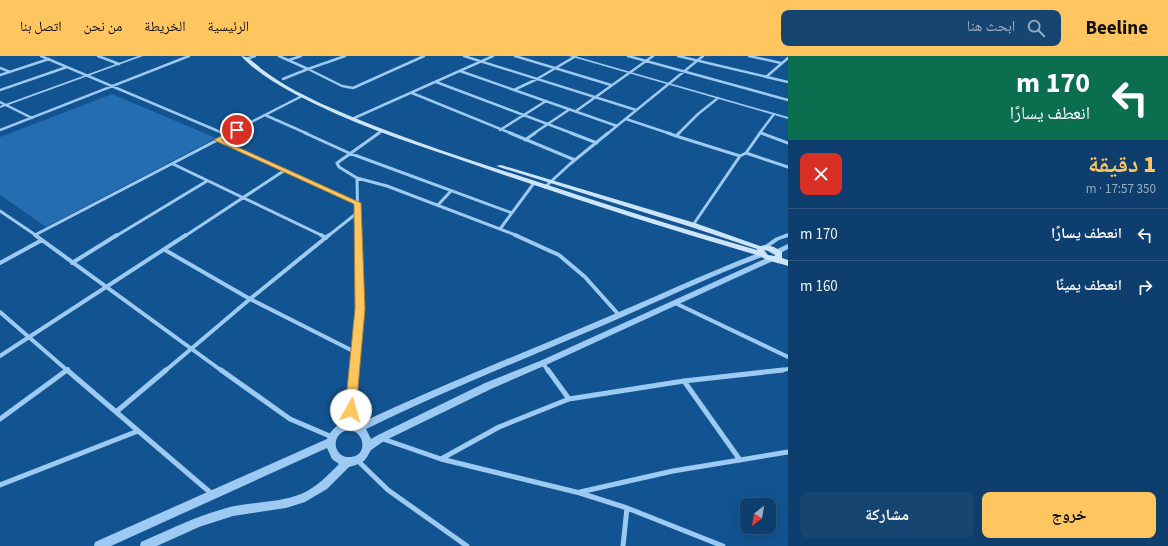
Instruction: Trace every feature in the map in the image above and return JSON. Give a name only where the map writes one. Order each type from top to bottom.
[{"type":"main road","points":[[249,57],[307,93],[359,117],[547,184],[762,251],[772,249],[776,256],[788,263]]},
{"type":"main road","points":[[249,57],[287,88],[352,120],[534,183],[547,184],[693,225],[762,251]]},
{"type":"main road","points":[[776,256],[788,257]]},
{"type":"street","points":[[41,56],[227,135]]},
{"type":"street","points":[[98,56],[120,64]]},
{"type":"street","points":[[0,107],[141,56]]},
{"type":"street","points":[[0,130],[189,56]]},
{"type":"street","points":[[279,56],[342,86],[353,88],[424,56]]},
{"type":"street","points":[[289,60],[301,56]]},
{"type":"street","points":[[283,79],[345,56]]},
{"type":"street","points":[[464,56],[636,110]]},
{"type":"street","points":[[352,120],[493,56]]},
{"type":"street","points":[[514,56],[611,86]]},
{"type":"street","points":[[514,90],[537,79],[573,56],[788,118]]},
{"type":"street","points":[[628,56],[788,100]]},
{"type":"street","points":[[576,111],[653,56]]},
{"type":"street","points":[[678,56],[788,82]]},
{"type":"street","points":[[547,184],[574,160],[626,120],[636,110],[703,56]]},
{"type":"street","points":[[749,56],[782,63]]},
{"type":"street","points":[[766,77],[788,58]]},
{"type":"street","points":[[0,76],[50,59]]},
{"type":"street","points":[[0,90],[68,67]]},
{"type":"street","points":[[0,68],[10,72]]},
{"type":"street","points":[[460,71],[617,126]]},
{"type":"street","points":[[436,82],[597,143]]},
{"type":"street","points":[[412,93],[574,160]]},
{"type":"street","points":[[35,235],[302,96]]},
{"type":"street","points":[[676,136],[698,114],[718,98]]},
{"type":"street","points":[[500,130],[546,101]]},
{"type":"street","points":[[0,102],[32,118]]},
{"type":"street","points":[[525,140],[570,109]]},
{"type":"street","points":[[693,225],[740,156],[746,153],[774,114]]},
{"type":"street","points":[[265,116],[349,153],[512,213]]},
{"type":"street","points":[[626,120],[740,156]]},
{"type":"street","points":[[382,131],[349,153],[338,162],[337,165],[357,178],[374,181],[500,228],[559,255],[585,277],[619,315]]},
{"type":"street","points":[[760,133],[788,143]]},
{"type":"street","points":[[217,140],[357,203]]},
{"type":"street","points":[[746,153],[788,167]]},
{"type":"street","points":[[173,164],[326,238]]},
{"type":"street","points":[[0,356],[107,288],[285,170]]},
{"type":"street","points":[[349,426],[360,309],[357,178]]},
{"type":"street","points":[[72,262],[206,181]]},
{"type":"street","points":[[500,228],[534,183]]},
{"type":"street","points":[[438,205],[451,191]]},
{"type":"street","points":[[0,211],[290,419],[332,440]]},
{"type":"street","points":[[116,412],[250,299],[357,213]]},
{"type":"street","points":[[359,428],[404,406],[619,315],[725,268],[762,251],[777,239],[788,235]]},
{"type":"street","points":[[0,263],[42,240]]},
{"type":"street","points":[[145,546],[208,519],[234,510],[294,501],[308,495],[352,461],[364,454],[368,447],[381,438],[488,386],[543,363],[776,256],[788,246]]},
{"type":"street","points":[[165,250],[250,299],[357,353]]},
{"type":"street","points":[[674,302],[788,357]]},
{"type":"street","points":[[0,312],[214,495]]},
{"type":"street","points":[[543,363],[569,399]]},
{"type":"street","points":[[441,459],[499,427],[569,399],[684,381],[788,368]]},
{"type":"street","points":[[0,419],[68,369]]},
{"type":"street","points":[[684,381],[740,460]]},
{"type":"street","points":[[99,546],[332,440],[339,429],[349,426],[359,428],[365,432],[368,439],[368,447]]},
{"type":"street","points":[[0,485],[138,431]]},
{"type":"street","points":[[381,438],[441,459],[580,493],[628,508],[723,546]]},
{"type":"street","points":[[332,440],[333,453],[337,458],[352,461],[388,490],[467,546]]},
{"type":"street","points":[[580,493],[673,471],[788,452]]},
{"type":"street","points":[[623,546],[628,508]]},
{"type":"shaded area","points":[[112,94],[216,138],[46,227],[0,195],[0,137]]},
{"type":"route","points":[[237,130],[217,140],[357,203],[360,309],[351,410]]}]
